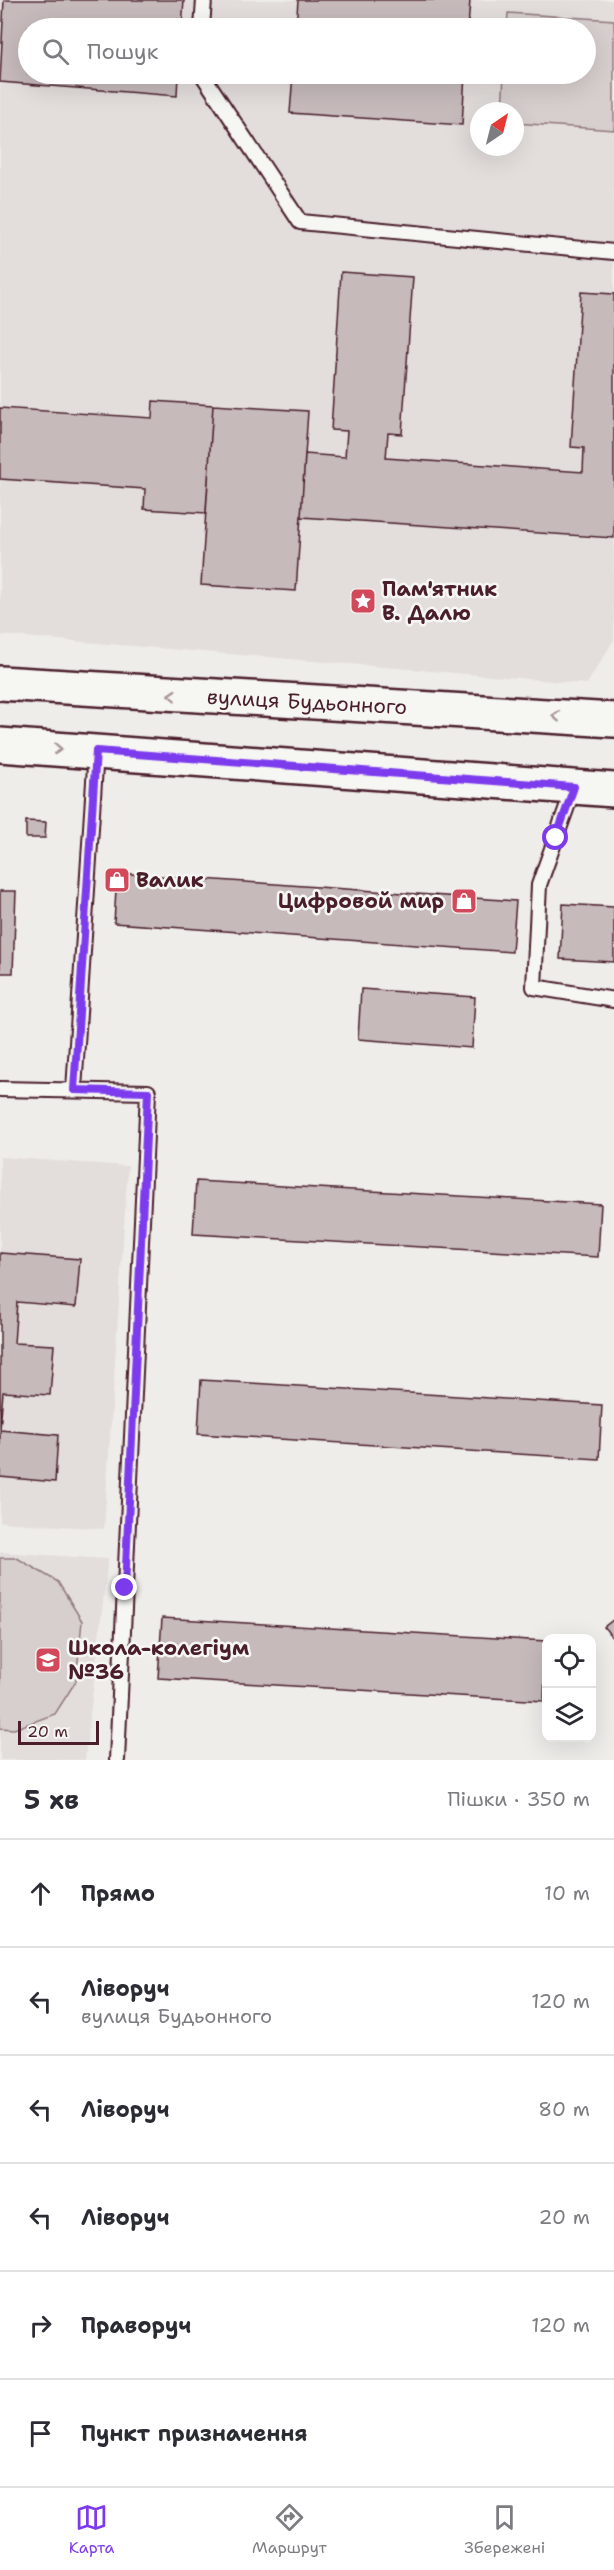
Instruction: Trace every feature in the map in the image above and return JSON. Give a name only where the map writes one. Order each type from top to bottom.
[{"type":"main road","name":"вулиця Будьонного","points":[[0,684],[614,720]]},
{"type":"main road","points":[[0,745],[614,790]]},
{"type":"lane","points":[[203,18],[204,0]]},
{"type":"lane","points":[[209,84],[300,222],[614,252]]},
{"type":"lane","points":[[74,1090],[96,751]]},
{"type":"lane","points":[[574,787],[539,885],[534,987],[614,1000]]},
{"type":"lane","points":[[0,1089],[148,1092],[117,1760]]},
{"type":"shaded area","points":[[0,0],[614,0],[614,640],[587,684],[0,635]]},
{"type":"shaded area","points":[[508,13],[584,18],[508,18]]},
{"type":"shaded area","points":[[596,19],[614,20],[614,130],[524,124],[524,102],[502,102],[503,84],[596,84]]},
{"type":"shaded area","points":[[0,1157],[128,1166],[104,1529],[0,1522]]},
{"type":"shaded area","name":"Школа-колегіум №36","points":[[0,1552],[108,1559],[85,1760],[0,1760]]},
{"type":"shaded area","points":[[0,1558],[17,1558],[58,1582],[82,1621],[76,1681],[55,1714],[14,1729],[0,1728]]},
{"type":"building","points":[[4,0],[184,0],[183,18],[18,18],[18,83],[0,82]]},
{"type":"building","points":[[298,0],[470,0],[469,18],[297,18]]},
{"type":"building","points":[[25,84],[178,84],[177,96]]},
{"type":"building","points":[[292,84],[464,84],[462,125],[290,113]]},
{"type":"building","points":[[341,272],[413,277],[402,434],[388,433],[386,458],[583,472],[584,448],[571,447],[581,292],[614,294],[614,538],[301,517],[305,454],[345,457],[347,431],[331,430]]},
{"type":"building","points":[[153,401],[213,405],[206,513],[144,509],[145,489],[0,479],[0,408],[152,418]]},
{"type":"building","points":[[213,405],[308,411],[296,591],[201,585]]},
{"type":"building","points":[[26,821],[46,822],[45,838],[26,838]]},
{"type":"building","points":[[117,873],[516,901],[512,952],[114,923]]},
{"type":"building","points":[[0,891],[16,891],[13,973],[0,973]]},
{"type":"building","points":[[563,904],[614,907],[614,962],[560,959]]},
{"type":"building","points":[[361,989],[475,997],[472,1048],[358,1039]]},
{"type":"building","points":[[196,1181],[601,1204],[598,1257],[193,1234]]},
{"type":"building","points":[[0,1253],[80,1259],[76,1307],[17,1302],[14,1343],[54,1345],[50,1395],[3,1392],[0,1430]]},
{"type":"building","points":[[201,1380],[602,1405],[599,1459],[198,1434]]},
{"type":"building","points":[[0,1430],[58,1435],[55,1482],[0,1477]]},
{"type":"building","points":[[162,1618],[542,1641],[542,1701],[158,1678]]},
{"type":"building","points":[[614,1619],[614,1640],[604,1627]]},
{"type":"place","name":"Пам'ятник В. Далю","points":[[363,601]]},
{"type":"place","name":"Валик","points":[[117,880]]},
{"type":"place","name":"Цифровой мир","points":[[464,901]]},
{"type":"place","name":"Школа-колегіум №36","points":[[48,1660]]},
{"type":"route","points":[[125,1588],[148,1092],[74,1090],[96,751],[574,787],[556,838]]}]
